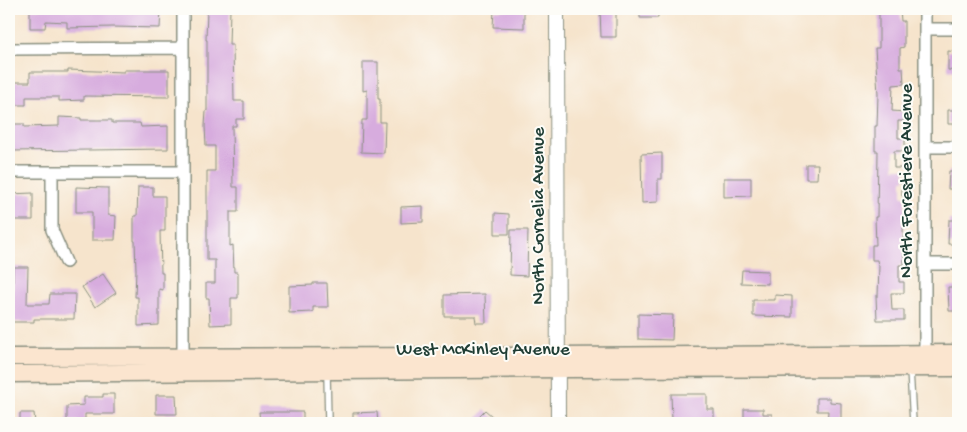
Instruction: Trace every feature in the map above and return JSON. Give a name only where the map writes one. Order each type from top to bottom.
[{"type":"main road","name":"West McKinley Avenue","points":[[9,374],[327,371],[958,353]]},
{"type":"main road","name":"West McKinley Avenue","points":[[9,357],[184,356],[958,368]]},
{"type":"street","points":[[183,9],[184,356]]},
{"type":"street","name":"North Cornelia Avenue","points":[[557,9],[558,423]]},
{"type":"street","name":"North Forestiere Avenue","points":[[925,9],[925,354]]},
{"type":"street","points":[[925,29],[958,29]]},
{"type":"street","points":[[9,49],[183,48]]},
{"type":"street","points":[[925,147],[958,147]]},
{"type":"street","points":[[9,172],[183,172]]},
{"type":"street","points":[[52,172],[52,230],[66,262]]},
{"type":"street","points":[[925,264],[958,264]]},
{"type":"lane","points":[[910,368],[913,423]]},
{"type":"lane","points":[[327,371],[328,423]]},
{"type":"building","points":[[30,9],[161,9],[160,28],[67,28],[67,22],[46,21],[45,28],[30,28]]},
{"type":"building","points":[[207,9],[230,9],[229,45],[233,45],[234,101],[244,101],[244,119],[236,119],[236,126],[232,126],[233,187],[238,187],[238,212],[230,212],[230,246],[233,245],[234,272],[238,272],[238,298],[231,298],[231,324],[210,325],[209,298],[206,298],[206,283],[215,283],[215,260],[207,260],[207,171],[215,171],[215,146],[206,146]]},
{"type":"building","points":[[600,9],[616,9],[616,37],[601,37]]},
{"type":"building","points":[[640,9],[658,9],[658,18],[640,18]]},
{"type":"building","points":[[879,9],[900,9],[901,21],[904,21],[904,47],[900,48],[900,68],[903,68],[904,84],[893,85],[892,111],[905,112],[905,121],[898,121],[898,138],[905,138],[905,151],[894,151],[894,168],[905,168],[905,180],[902,180],[902,196],[905,196],[905,227],[903,227],[904,265],[899,265],[899,282],[904,282],[904,293],[891,293],[892,310],[904,310],[904,320],[877,320],[876,296],[878,296],[879,265],[877,260],[872,260],[872,245],[876,245],[875,217],[877,217],[878,151],[875,151],[875,126],[877,126],[878,94],[875,48],[879,48]]},
{"type":"building","points":[[494,10],[524,10],[524,28],[493,27]]},
{"type":"building","points":[[948,51],[958,52],[958,71],[948,70]]},
{"type":"building","points":[[363,62],[378,62],[380,122],[385,122],[384,153],[361,152],[362,120],[367,120],[367,90],[363,91]]},
{"type":"building","points":[[68,70],[124,72],[124,70],[169,70],[169,97],[84,96],[84,100],[59,101],[59,97],[26,97],[26,105],[9,105],[9,82],[30,82],[30,72],[68,72]]},
{"type":"building","points":[[948,110],[958,110],[958,124],[948,124]]},
{"type":"building","points":[[59,117],[81,118],[81,120],[112,120],[112,123],[140,123],[141,127],[168,126],[168,149],[11,151],[9,124],[24,124],[24,127],[59,126]]},
{"type":"building","points":[[662,153],[662,179],[658,179],[658,202],[642,203],[641,154]]},
{"type":"building","points":[[806,164],[818,164],[817,179],[806,179]]},
{"type":"building","points":[[949,171],[958,171],[958,189],[948,189]]},
{"type":"building","points":[[724,178],[751,178],[751,196],[724,197]]},
{"type":"building","points":[[76,187],[108,188],[108,215],[116,216],[115,240],[92,240],[92,212],[76,212]]},
{"type":"building","points":[[138,187],[153,187],[153,196],[165,196],[165,231],[160,231],[163,290],[159,289],[159,325],[138,326],[138,297],[135,297],[134,216],[137,216]]},
{"type":"building","points":[[33,193],[33,220],[9,220],[9,194]]},
{"type":"building","points":[[423,206],[423,222],[401,223],[401,207]]},
{"type":"building","points":[[495,213],[509,214],[509,234],[495,234]]},
{"type":"building","points":[[949,220],[958,220],[958,244],[948,244]]},
{"type":"building","points":[[511,230],[528,230],[527,276],[510,275]]},
{"type":"building","points":[[13,267],[28,267],[27,304],[49,304],[50,294],[75,294],[74,319],[34,319],[34,322],[9,322],[9,290],[13,290]]},
{"type":"building","points":[[742,270],[768,271],[768,284],[741,283]]},
{"type":"building","points":[[103,274],[116,293],[95,307],[82,287]]},
{"type":"building","points":[[313,283],[327,283],[328,307],[313,307],[313,312],[289,313],[289,286],[313,285]]},
{"type":"building","points":[[948,287],[958,287],[958,311],[949,311]]},
{"type":"building","points":[[485,294],[486,323],[476,323],[475,316],[444,316],[444,295]]},
{"type":"building","points":[[775,295],[792,296],[792,317],[753,316],[753,300],[775,300]]},
{"type":"building","points":[[638,314],[673,315],[672,340],[638,339]]},
{"type":"building","points":[[103,394],[114,394],[114,414],[85,414],[85,421],[67,421],[67,406],[84,405],[84,397],[103,397]]},
{"type":"building","points":[[671,394],[707,394],[707,409],[714,409],[714,422],[702,422],[702,419],[672,420]]},
{"type":"building","points":[[156,395],[176,395],[177,414],[156,414]]},
{"type":"building","points":[[817,398],[830,398],[830,402],[841,403],[841,423],[827,423],[828,411],[817,411]]},
{"type":"building","points":[[744,409],[763,409],[763,414],[772,414],[772,423],[744,423]]},
{"type":"building","points":[[485,410],[500,423],[472,423]]},
{"type":"building","points":[[259,412],[303,412],[303,423],[260,423]]},
{"type":"building","points":[[377,412],[378,423],[353,423],[353,413]]},
{"type":"building","points":[[20,413],[34,413],[35,423],[20,423]]}]
